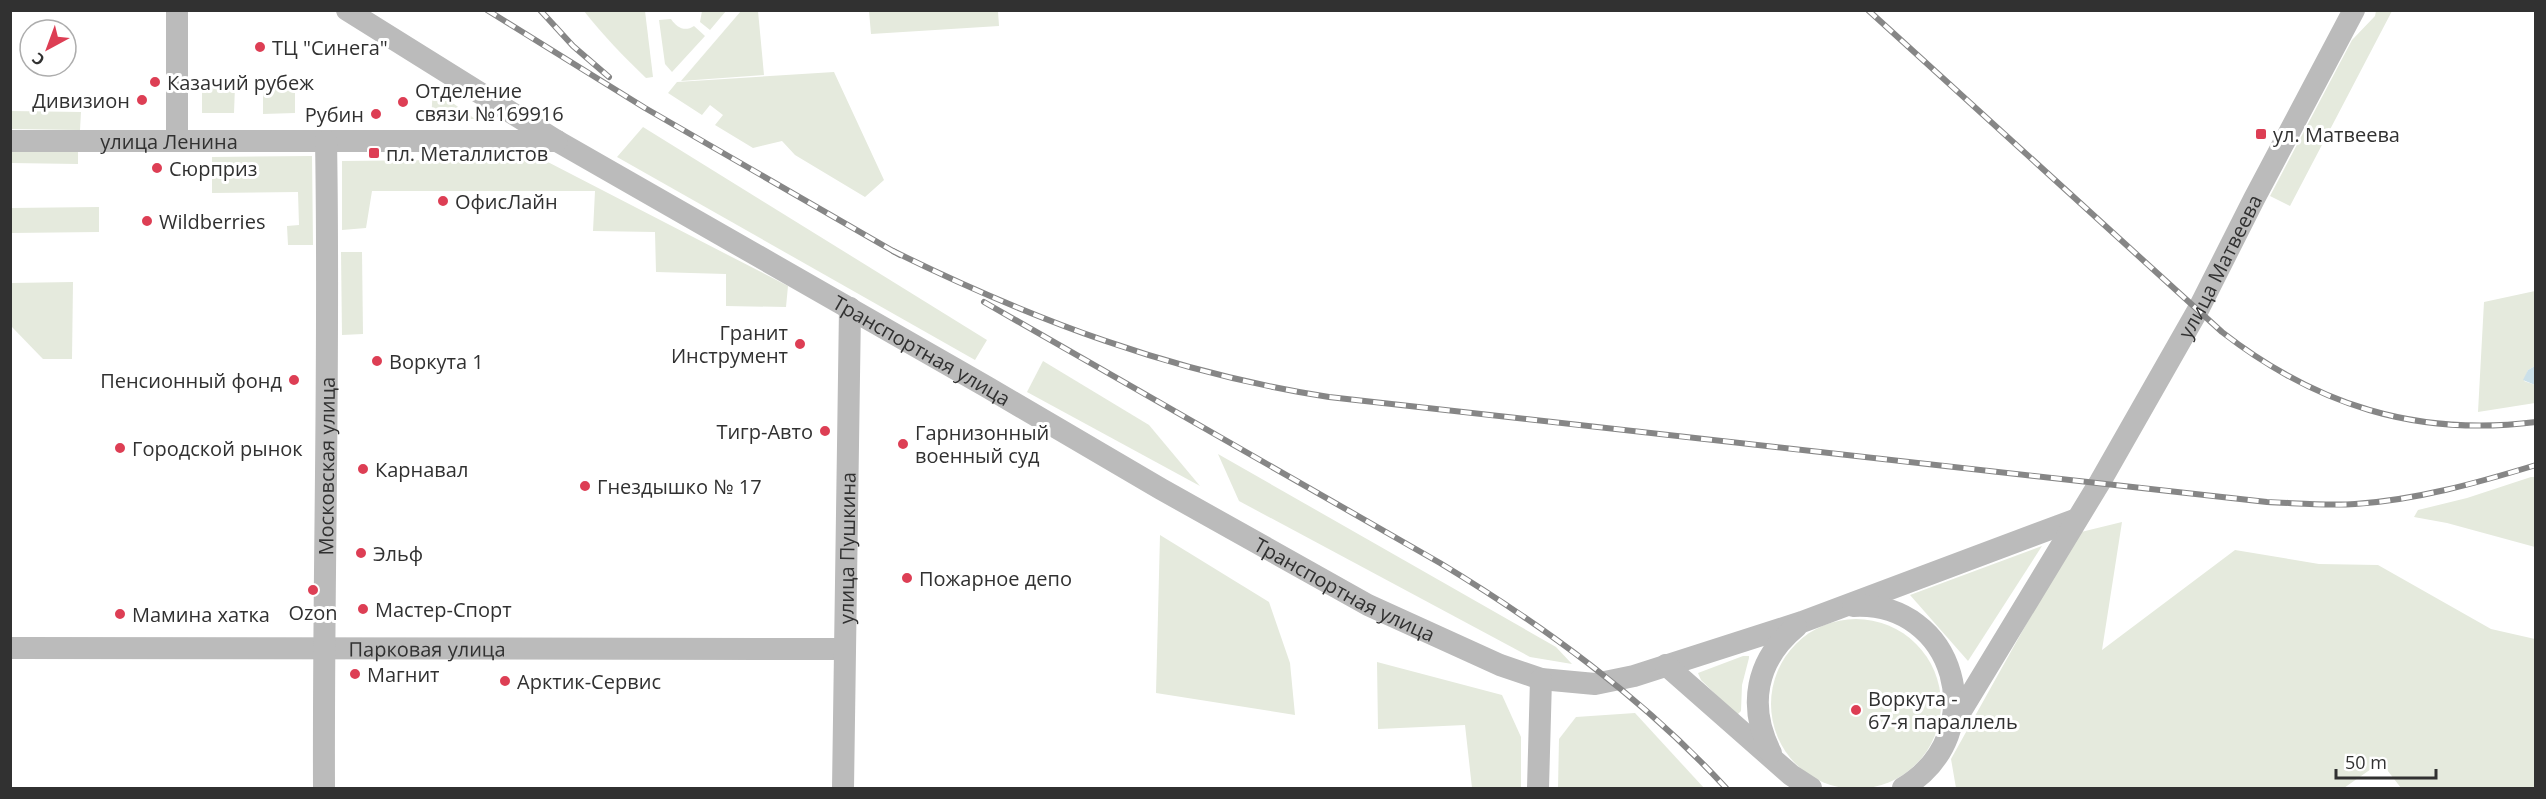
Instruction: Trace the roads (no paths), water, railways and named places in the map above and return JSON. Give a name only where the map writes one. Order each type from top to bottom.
[{"type":"main road","points":[[177,10],[177,141]]},
{"type":"main road","name":"Транспортная улица","points":[[347,10],[557,141],[1161,489],[1368,604],[1500,665],[1541,679],[1595,684],[1613,682],[1802,622],[2077,519]]},
{"type":"main road","name":"улица Матвеева","points":[[1953,724],[2077,519],[2198,310],[2254,198],[2354,10]]},
{"type":"main road","name":"улица Ленина","points":[[10,141],[557,141]]},
{"type":"main road","name":"Московская улица","points":[[324,789],[323,648],[328,330],[326,141]]},
{"type":"main road","name":"улица Пушкина","points":[[843,789],[850,308]]},
{"type":"main road","points":[[1842,607],[1862,606],[1893,613],[1920,628],[1935,644],[1946,661],[1953,682],[1955,703],[1953,724],[1946,744],[1933,765],[1919,779],[1903,789]]},
{"type":"main road","points":[[1773,757],[1759,722],[1758,690],[1762,674],[1776,645],[1802,622]]},
{"type":"main road","name":"Парковая улица","points":[[10,648],[845,649]]},
{"type":"main road","points":[[1666,665],[1811,789]]},
{"type":"main road","points":[[1538,789],[1541,679]]},
{"type":"water","points":[[2535,366],[2535,385],[2523,380],[2528,370]]},
{"type":"railway","points":[[487,10],[645,108],[900,255]]},
{"type":"railway","points":[[540,10],[573,46],[609,77]]},
{"type":"railway","points":[[1868,10],[2222,332],[2258,357],[2294,379],[2331,397],[2369,410],[2450,425],[2536,422]]},
{"type":"railway","points":[[893,251],[998,300],[1105,341],[1215,374],[1329,397],[2267,502],[2333,505],[2401,499],[2446,490],[2536,465]]},
{"type":"railway","points":[[984,302],[1479,587],[1591,665],[1661,724],[1726,788]]},
{"type":"place","name":"ТЦ \"Синега\"","points":[[260,47]]},
{"type":"place","name":"Казачий рубеж","points":[[155,82]]},
{"type":"place","name":"Дивизион","points":[[142,100]]},
{"type":"place","name":"Отделение связи №169916","points":[[403,102]]},
{"type":"place","name":"Рубин","points":[[376,114]]},
{"type":"place","name":"ул. Матвеева","points":[[2261,134]]},
{"type":"place","name":"пл. Металлистов","points":[[374,153]]},
{"type":"place","name":"Сюрприз","points":[[157,168]]},
{"type":"place","name":"ОфисЛайн","points":[[443,201]]},
{"type":"place","name":"Wildberries","points":[[147,221]]},
{"type":"place","name":"Гранит Инструмент","points":[[800,344]]},
{"type":"place","name":"Воркута 1","points":[[377,361]]},
{"type":"place","name":"Пенсионный фонд","points":[[294,380]]},
{"type":"place","name":"Тигр-Авто","points":[[825,431]]},
{"type":"place","name":"Гарнизонный военный суд","points":[[903,444]]},
{"type":"place","name":"Городской рынок","points":[[120,448]]},
{"type":"place","name":"Карнавал","points":[[363,469]]},
{"type":"place","name":"Гнездышко № 17","points":[[585,486]]},
{"type":"place","name":"Эльф","points":[[361,553]]},
{"type":"place","name":"Пожарное депо","points":[[907,578]]},
{"type":"place","name":"Ozon","points":[[313,590]]},
{"type":"place","name":"Мастер-Спорт","points":[[363,609]]},
{"type":"place","name":"Мамина хатка","points":[[120,614]]},
{"type":"place","name":"Магнит","points":[[355,674]]},
{"type":"place","name":"Арктик-Сервис","points":[[505,681]]},
{"type":"place","name":"Воркута - 67-я параллель","points":[[1856,710]]}]
